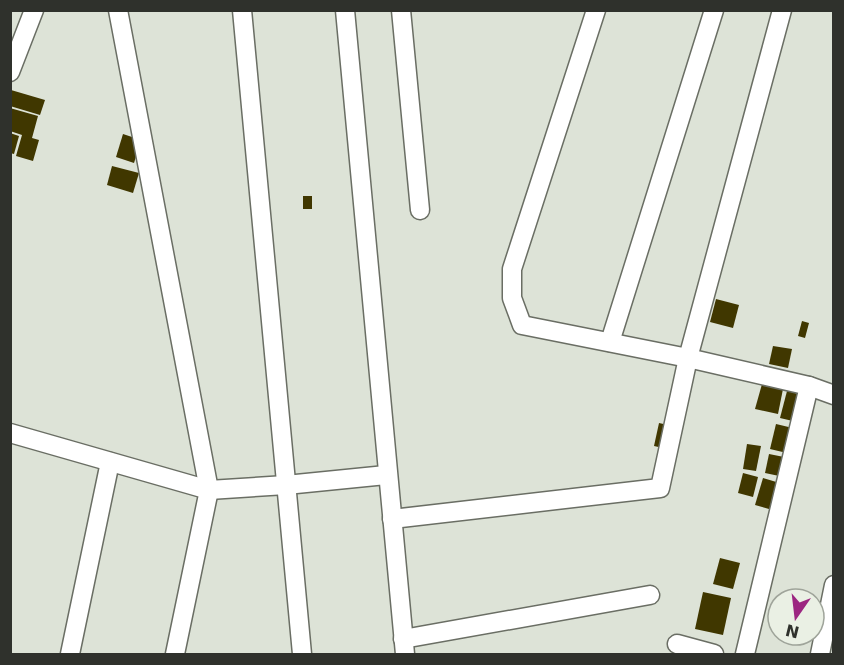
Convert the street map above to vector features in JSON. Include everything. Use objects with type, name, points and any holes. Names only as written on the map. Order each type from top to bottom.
[{"type":"street","points":[[10,72],[14,50],[34,10]]},
{"type":"street","points":[[118,10],[209,490],[175,654]]},
{"type":"street","points":[[243,10],[302,654]]},
{"type":"street","points":[[345,10],[386,474],[404,647],[650,595]]},
{"type":"street","points":[[401,10],[420,210]]},
{"type":"street","points":[[596,10],[512,269],[512,298],[522,325],[688,358],[809,386],[834,395]]},
{"type":"street","points":[[610,342],[714,10]]},
{"type":"street","points":[[392,519],[660,488],[688,358],[782,10]]},
{"type":"street","points":[[745,654],[809,386]]},
{"type":"street","points":[[10,433],[209,490],[286,485],[386,474]]},
{"type":"street","points":[[70,654],[110,462]]},
{"type":"street","points":[[820,654],[834,585]]},
{"type":"street","points":[[677,644],[714,654]]},
{"type":"building","points":[[11,90],[45,100],[40,115],[10,106]]},
{"type":"building","points":[[10,108],[38,116],[32,138],[39,140],[33,161],[16,156],[22,135],[10,131]]},
{"type":"building","points":[[10,133],[19,136],[14,154],[10,153]]},
{"type":"building","points":[[123,134],[141,140],[134,163],[116,157]]},
{"type":"building","points":[[112,166],[139,173],[133,193],[107,185]]},
{"type":"building","points":[[303,196],[312,196],[312,209],[303,209]]},
{"type":"building","points":[[716,299],[739,305],[733,328],[710,322]]},
{"type":"building","points":[[802,321],[809,323],[805,338],[798,336]]},
{"type":"building","points":[[773,346],[792,349],[788,368],[769,364]]},
{"type":"building","points":[[762,384],[783,389],[778,414],[755,409]]},
{"type":"building","points":[[787,391],[803,395],[797,422],[780,418]]},
{"type":"building","points":[[659,423],[668,425],[663,448],[654,446]]},
{"type":"building","points":[[776,424],[797,429],[791,454],[770,449]]},
{"type":"building","points":[[747,444],[761,446],[756,471],[743,469]]},
{"type":"building","points":[[769,454],[789,458],[784,477],[765,473]]},
{"type":"building","points":[[743,473],[758,477],[753,497],[738,493]]},
{"type":"building","points":[[763,478],[783,484],[776,511],[755,505]]},
{"type":"building","points":[[720,558],[740,563],[733,589],[713,584]]},
{"type":"building","points":[[703,592],[731,598],[723,635],[695,629]]}]
